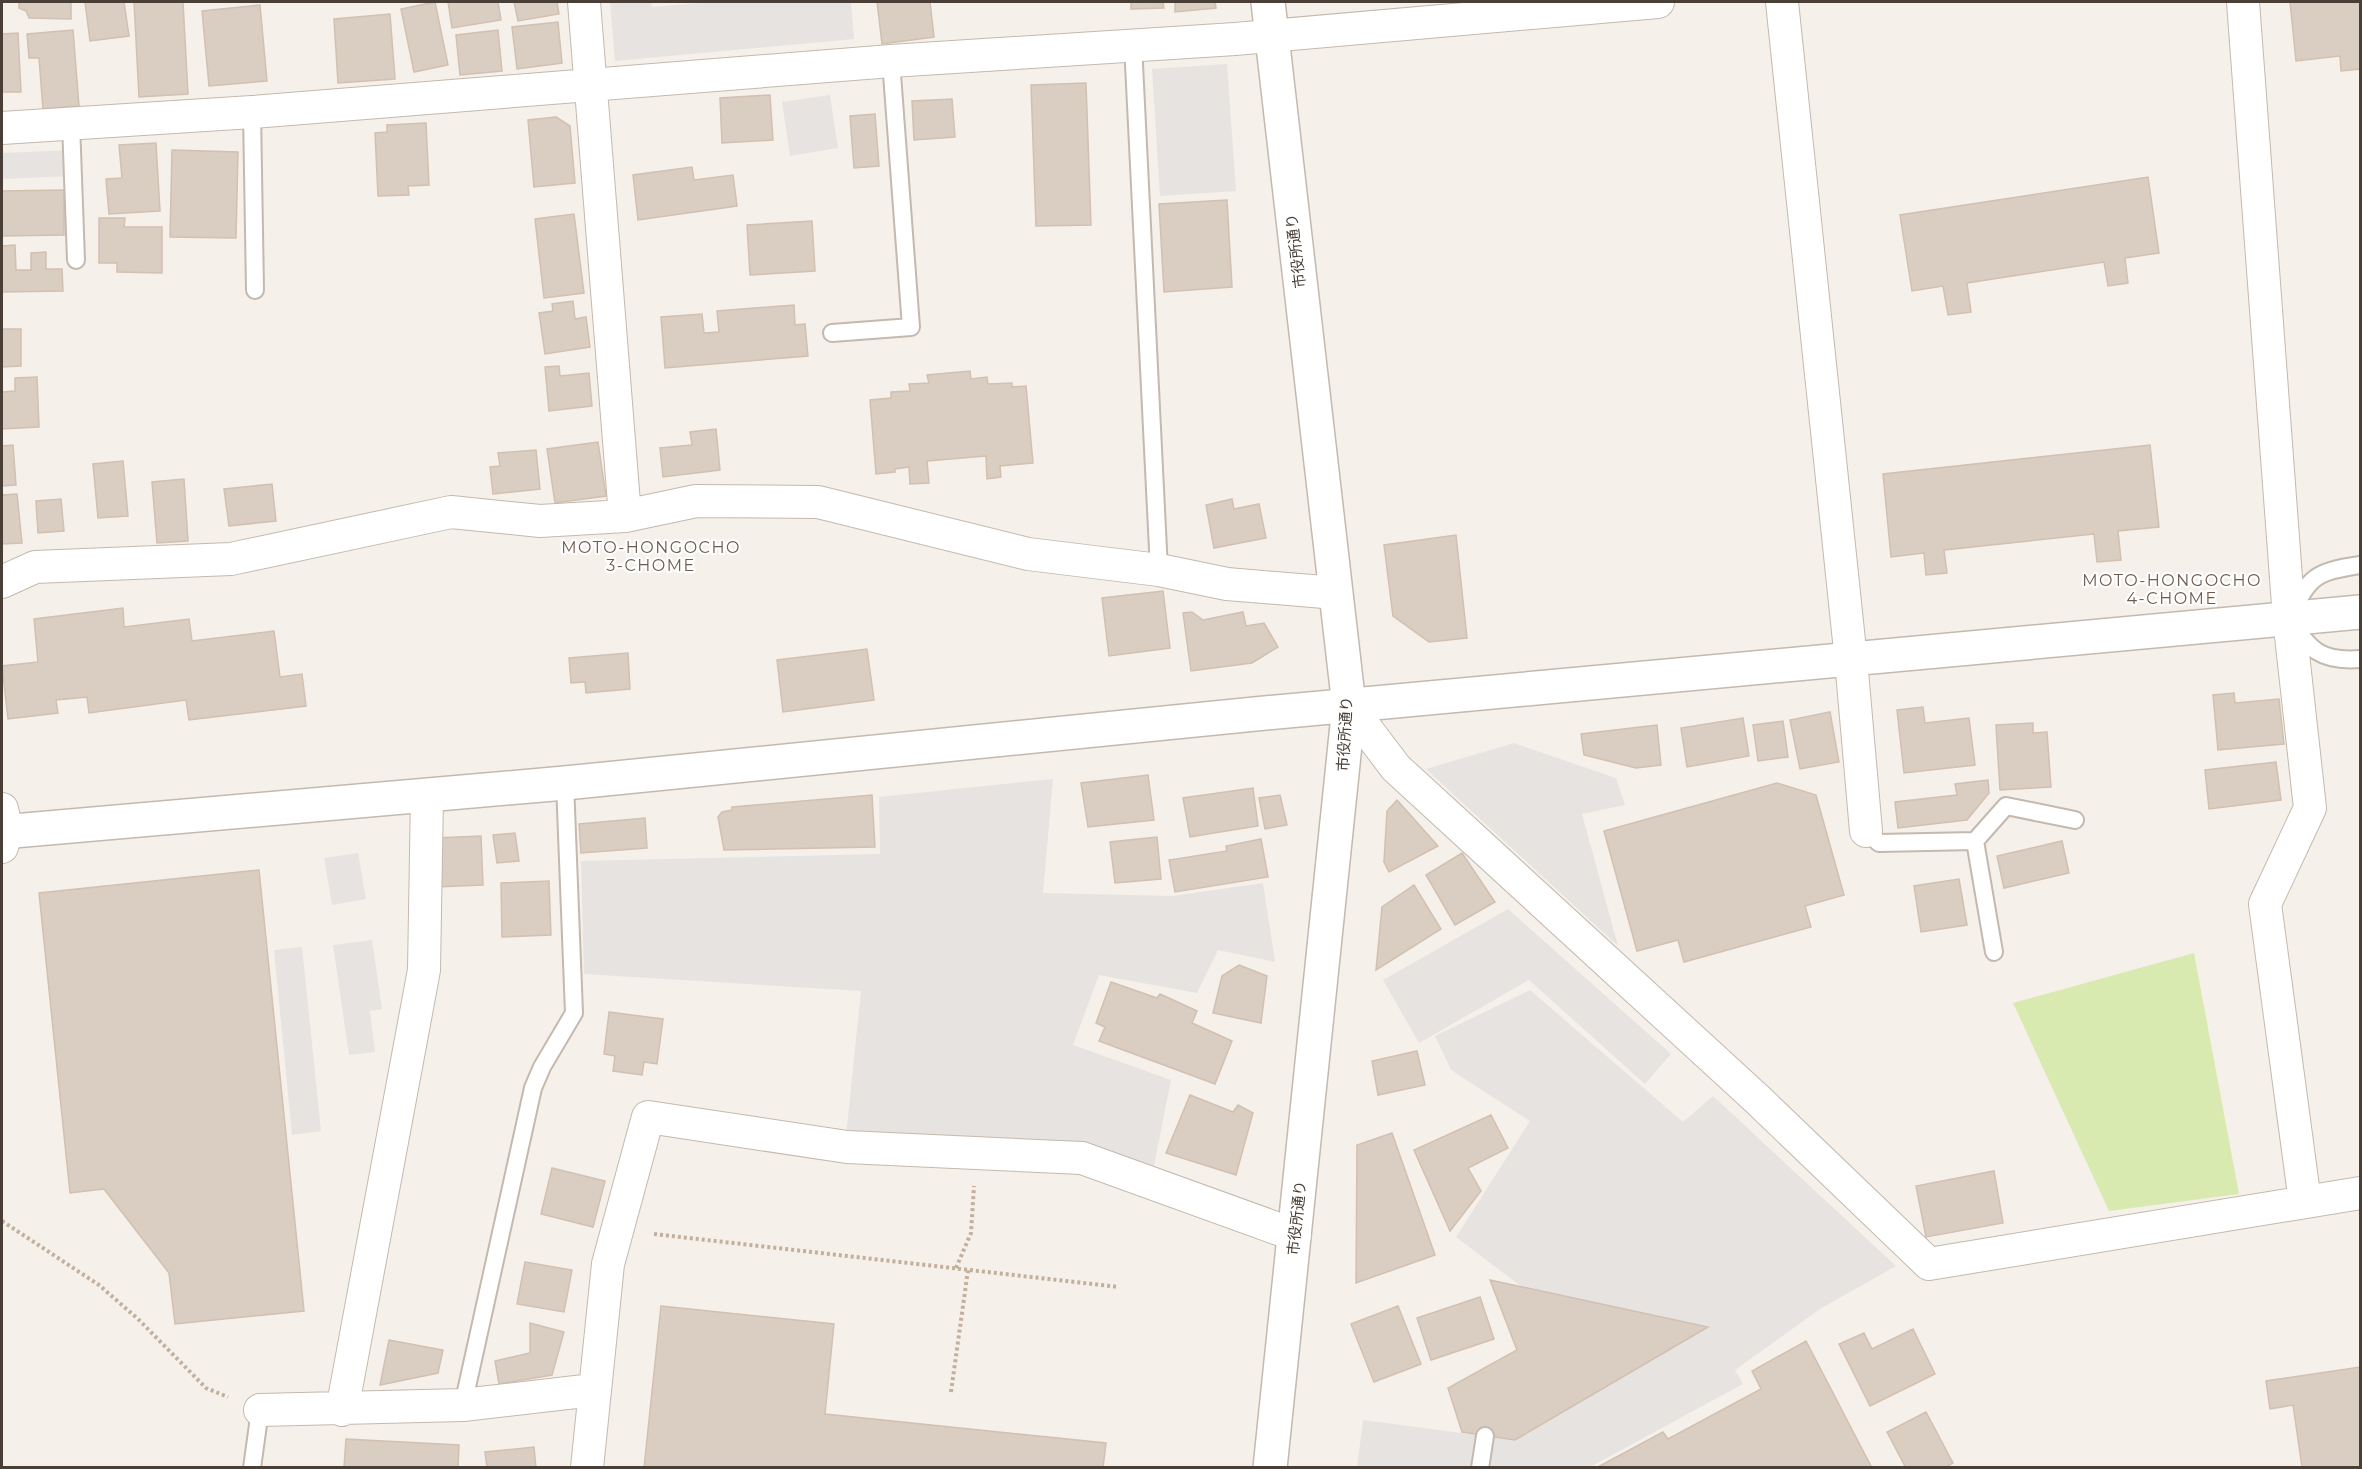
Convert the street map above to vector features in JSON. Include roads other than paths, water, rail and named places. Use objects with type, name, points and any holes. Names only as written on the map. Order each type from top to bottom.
[{"type":"street","points":[[584,2],[625,516]]},
{"type":"street","name":"市役所通り","points":[[1268,2],[1349,706],[1270,1467]]},
{"type":"street","points":[[2,128],[252,112],[891,61],[1271,36],[1658,2]]},
{"type":"street","points":[[1782,2],[1851,660],[1866,831]]},
{"type":"street","points":[[2243,2],[2289,618],[2310,808],[2265,904],[2305,1202]]},
{"type":"street","points":[[2,582],[35,567],[231,560],[450,512],[540,521],[625,516],[696,501],[818,502],[1028,554],[1159,570],[1227,584],[1336,592]]},
{"type":"street","points":[[3,830],[565,783],[1349,706],[2361,612]]},
{"type":"street","points":[[1349,706],[1396,768],[1747,1109],[1890,1243],[1929,1264],[2361,1193]]},
{"type":"street","points":[[342,1410],[424,970],[427,795]]},
{"type":"street","points":[[587,1467],[593,1390],[608,1264],[648,1117],[846,1147],[1082,1158],[1295,1235]]},
{"type":"street","points":[[260,1410],[342,1410],[463,1405],[593,1390]]},
{"type":"lane","points":[[1134,44],[1159,570]]},
{"type":"lane","points":[[832,333],[911,327],[891,61]]},
{"type":"lane","points":[[252,112],[255,290]]},
{"type":"lane","points":[[71,123],[76,260]]},
{"type":"lane","points":[[2361,565],[2327,570],[2310,581],[2289,618],[2304,641],[2318,653],[2337,660],[2361,658]]},
{"type":"lane","points":[[463,1405],[533,1088],[542,1066],[574,1013],[565,783]]},
{"type":"lane","points":[[1866,831],[1879,843],[1935,844],[1975,841],[2006,806],[2075,820]]},
{"type":"lane","points":[[1975,841],[1994,952]]},
{"type":"lane","points":[[252,1467],[260,1410]]},
{"type":"lane","points":[[1480,1467],[1485,1436]]},
{"type":"district","name":"MOTO-HONGOCHO 3-CHOME","points":[[651,556]]},
{"type":"district","name":"MOTO-HONGOCHO 4-CHOME","points":[[2172,589]]}]
